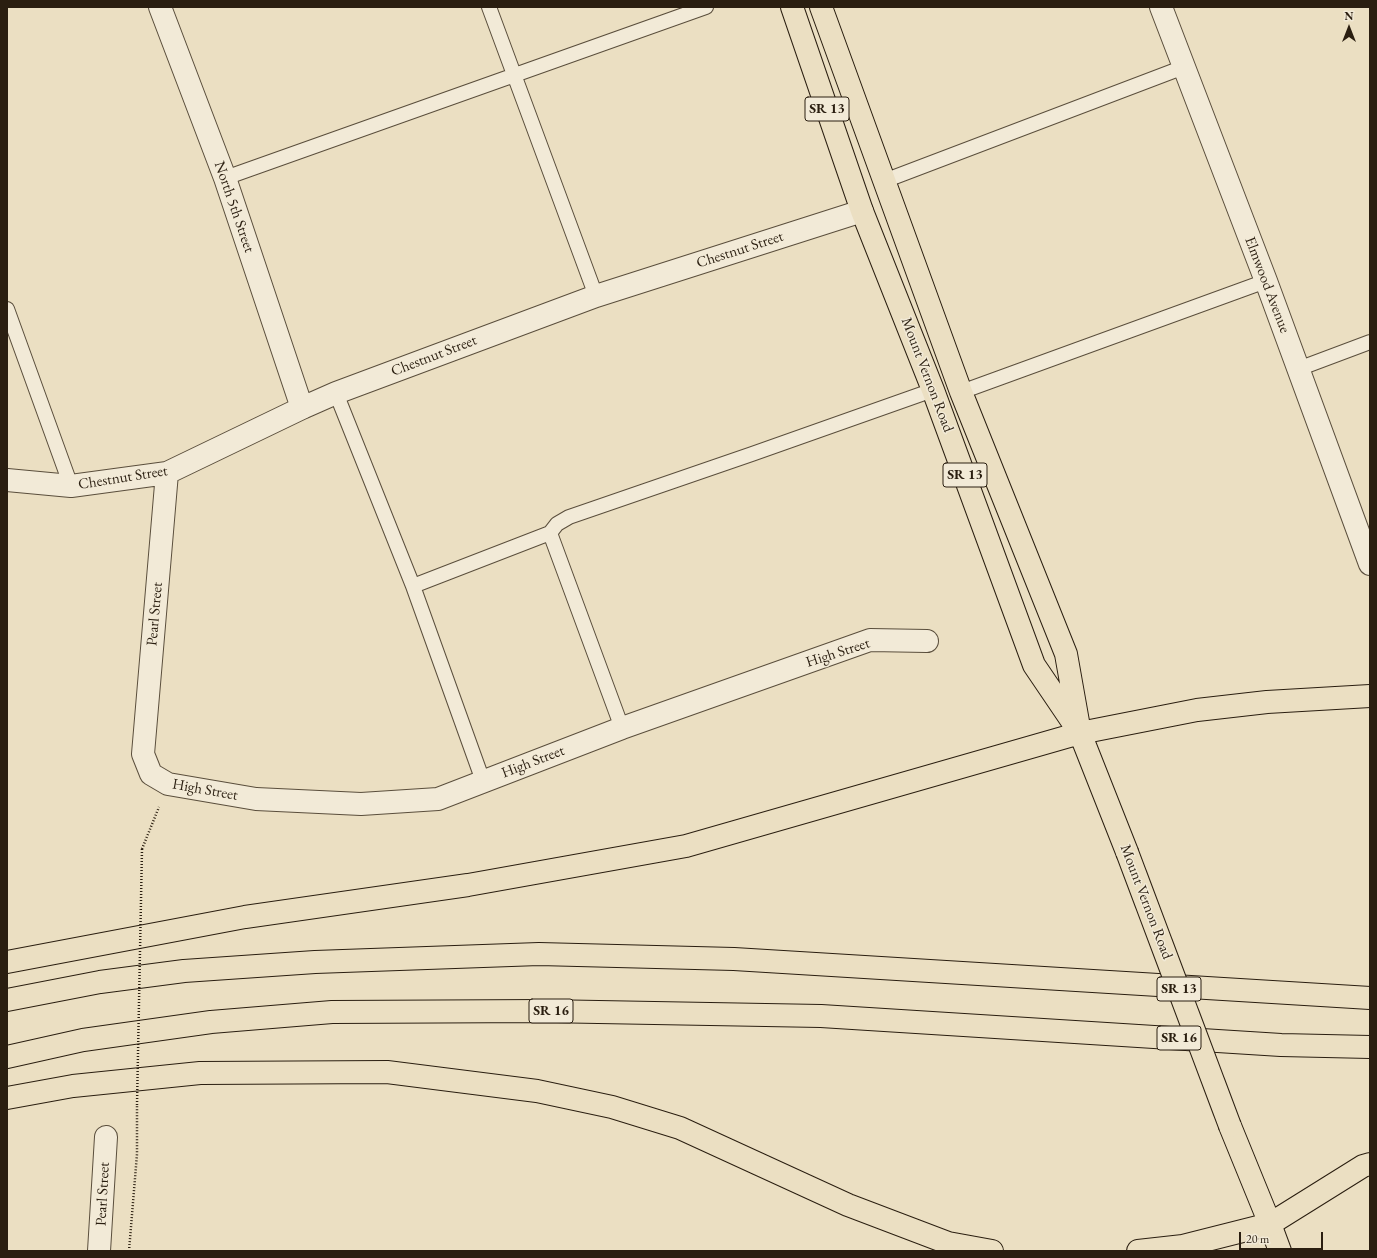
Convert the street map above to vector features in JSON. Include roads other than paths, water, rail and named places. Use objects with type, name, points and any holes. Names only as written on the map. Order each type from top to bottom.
[{"type":"main road","name":"Mount Vernon Road","points":[[792,7],[862,211],[933,390],[1034,665],[1080,732]]},
{"type":"main road","name":"Mount Vernon Road","points":[[821,7],[961,392],[1066,654],[1080,732],[1127,852],[1230,1126],[1280,1251]]},
{"type":"main road","points":[[7,962],[245,917],[468,885],[686,846],[1080,732],[1197,710],[1267,702],[1370,696]]},
{"type":"main road","points":[[7,1000],[100,982],[184,971],[315,962],[540,954],[734,959],[1370,998]]},
{"type":"main road","name":"SR 16","points":[[7,1057],[83,1040],[210,1022],[347,1012],[543,1011],[821,1016],[1281,1044],[1370,1047]]},
{"type":"main road","points":[[7,1098],[73,1086],[200,1073],[387,1072],[537,1091],[612,1107],[680,1128],[855,1207],[948,1243],[992,1251]]},
{"type":"main road","points":[[1138,1251],[1184,1246],[1270,1224],[1363,1166],[1370,1164]]},
{"type":"street","name":"North 5th Street","points":[[160,7],[225,178],[302,408]]},
{"type":"street","name":"Elmwood Avenue","points":[[1161,7],[1266,281],[1370,564]]},
{"type":"street","name":"Chestnut Street","points":[[7,480],[71,486],[167,473],[336,393],[596,296],[862,211]]},
{"type":"street","name":"Pearl Street","points":[[143,754],[167,473]]},
{"type":"street","name":"High Street","points":[[143,754],[151,774],[168,784],[256,799],[361,804],[438,799],[622,728],[870,640],[927,641]]},
{"type":"street","name":"Pearl Street","points":[[99,1251],[106,1137]]},
{"type":"lane","points":[[489,7],[596,296]]},
{"type":"lane","points":[[225,178],[706,7]]},
{"type":"lane","points":[[884,181],[1184,67]]},
{"type":"lane","points":[[961,392],[1266,281]]},
{"type":"lane","points":[[7,309],[71,486]]},
{"type":"lane","points":[[1298,369],[1370,342]]},
{"type":"lane","points":[[413,586],[550,533],[557,524],[569,517],[933,390]]},
{"type":"lane","points":[[336,393],[413,586],[483,782]]},
{"type":"lane","points":[[550,533],[622,728]]}]
